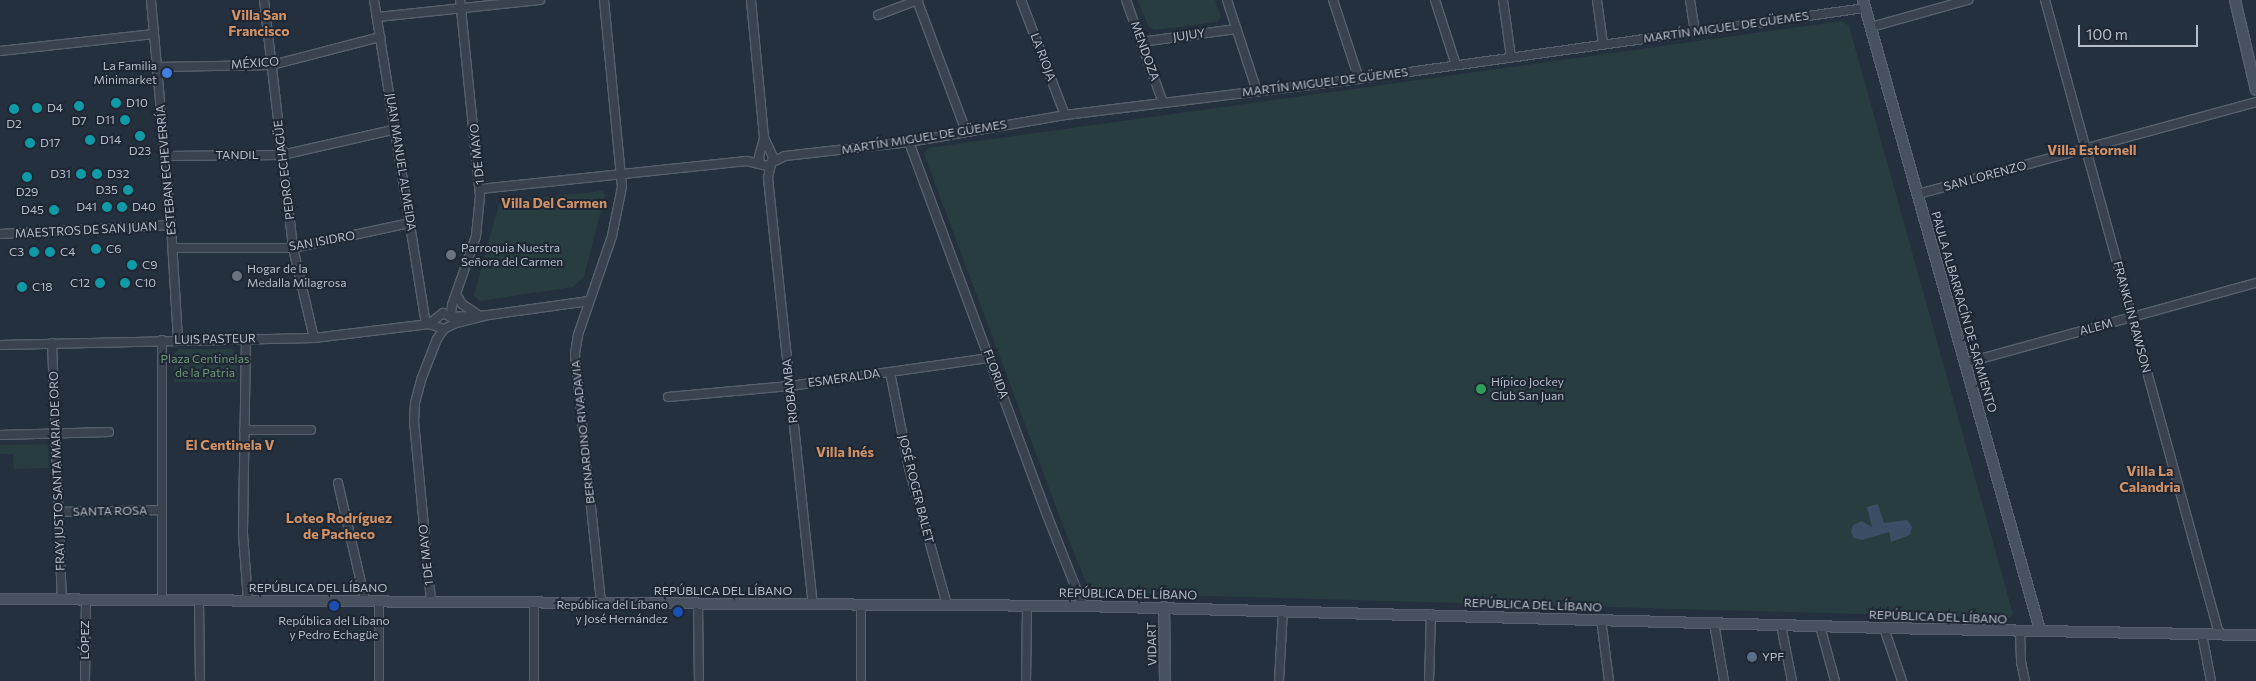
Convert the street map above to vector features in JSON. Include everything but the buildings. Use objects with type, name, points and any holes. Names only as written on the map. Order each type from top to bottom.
[{"type":"main road","points":[[2235,0],[2252,52],[2256,90]]},
{"type":"main road","name":"PAULA ALBARRACÍN DE SARMIENTO","points":[[1864,4],[2040,630]]},
{"type":"main road","name":"REPÚBLICA DEL LÍBANO","points":[[0,599],[379,600],[1164,607],[2020,632],[2040,630],[2256,635]]},
{"type":"main road","name":"VIDART","points":[[1164,607],[1165,681]]},
{"type":"street","name":"ESTEBAN ECHEVERRÍA","points":[[151,0],[171,226],[178,340]]},
{"type":"street","name":"PEDRO ECHAGÜE","points":[[264,0],[293,248],[314,338]]},
{"type":"street","name":"JUAN MANUEL ALMEIDA","points":[[374,0],[410,223],[440,323]]},
{"type":"street","points":[[377,17],[461,4],[540,0]]},
{"type":"street","name":"BERNARDINO RIVADAVIA","points":[[601,602],[576,364],[576,344],[612,236],[619,203],[622,174],[604,0]]},
{"type":"street","points":[[751,0],[764,138],[771,158],[767,166],[760,159]]},
{"type":"street","points":[[878,15],[917,0],[966,130]]},
{"type":"street","name":"LA RIOJA","points":[[1021,0],[1065,115]]},
{"type":"street","name":"MENDOZA","points":[[1126,0],[1163,103]]},
{"type":"street","points":[[1227,0],[1257,92]]},
{"type":"street","points":[[1333,0],[1359,79]]},
{"type":"street","points":[[1434,0],[1456,65]]},
{"type":"street","points":[[1503,0],[1511,57]]},
{"type":"street","points":[[1597,0],[1603,44]]},
{"type":"street","points":[[1690,0],[1695,32]]},
{"type":"street","points":[[1871,27],[1968,0]]},
{"type":"street","name":"FRANKLIN RAWSON","points":[[2045,0],[2219,634]]},
{"type":"street","name":"1 DE MAYO","points":[[431,601],[414,422],[417,393],[440,323],[452,305],[476,236],[480,189],[461,4]]},
{"type":"street","name":"MARTÍN MIGUEL DE GÜEMES","points":[[771,158],[909,142],[966,130],[1065,115],[1359,79],[1695,32],[1864,4]]},
{"type":"street","name":"JUJUY","points":[[1141,42],[1236,29]]},
{"type":"street","points":[[0,50],[154,34]]},
{"type":"street","name":"MÉXICO","points":[[157,67],[272,65],[380,37]]},
{"type":"street","name":"SAN LORENZO","points":[[1918,194],[2256,102]]},
{"type":"street","name":"TANDIL","points":[[165,156],[282,155],[396,129]]},
{"type":"street","points":[[760,159],[764,138]]},
{"type":"street","name":"FLORIDA","points":[[909,142],[1047,515],[1083,606]]},
{"type":"street","points":[[480,189],[771,158]]},
{"type":"street","name":"RIOBAMBA","points":[[771,158],[768,178],[813,604]]},
{"type":"street","name":"RIOBAMBA","points":[[760,159],[768,178]]},
{"type":"street","name":"SAN ISIDRO","points":[[172,248],[293,248],[410,223]]},
{"type":"street","name":"MAESTROS DE SAN JUAN","points":[[0,234],[171,226]]},
{"type":"street","name":"ALEM","points":[[1965,362],[2256,283]]},
{"type":"street","points":[[456,294],[462,304],[477,314]]},
{"type":"street","name":"LUIS PASTEUR","points":[[0,345],[314,338],[440,323],[590,300]]},
{"type":"street","name":"LUIS PASTEUR","points":[[440,323],[477,314],[489,315]]},
{"type":"street","points":[[246,339],[243,534],[248,600]]},
{"type":"street","points":[[162,340],[162,600]]},
{"type":"street","name":"FRAY JUSTO SANTA MARIA DE ORO","points":[[52,343],[62,600]]},
{"type":"street","name":"ESMERALDA","points":[[668,396],[790,386],[990,358]]},
{"type":"street","name":"JOSÉ ROGER BALET","points":[[890,372],[909,468],[947,605]]},
{"type":"street","points":[[244,430],[311,430]]},
{"type":"street","points":[[0,436],[109,432]]},
{"type":"street","points":[[338,483],[365,600]]},
{"type":"street","name":"SANTA ROSA","points":[[58,512],[162,510]]},
{"type":"street","name":"LÓPEZ","points":[[85,681],[86,600]]},
{"type":"street","points":[[199,600],[200,681]]},
{"type":"street","points":[[379,600],[380,681]]},
{"type":"street","points":[[534,602],[534,681]]},
{"type":"street","points":[[698,603],[699,681]]},
{"type":"street","points":[[861,604],[861,681]]},
{"type":"street","points":[[1026,681],[1027,605]]},
{"type":"street","points":[[1279,681],[1283,610]]},
{"type":"street","points":[[1429,681],[1431,614]]},
{"type":"street","points":[[1601,619],[1609,681]]},
{"type":"street","points":[[1714,622],[1724,681]]},
{"type":"street","points":[[1781,624],[1792,681]]},
{"type":"street","points":[[1820,626],[1835,681]]},
{"type":"street","points":[[1884,628],[1902,681]]},
{"type":"street","points":[[2020,632],[2021,662],[2025,681]]},
{"type":"street","points":[[2202,634],[2211,681]]},
{"type":"green space","points":[[1137,0],[1215,0],[1221,17],[1217,22],[1155,30],[1149,27]]},
{"type":"green space","name":"Hípico Jockey Club San Juan","points":[[1842,21],[1849,26],[2013,614],[2010,618],[1097,593],[1088,587],[1065,531],[924,154],[928,148]]},
{"type":"green space","points":[[602,191],[605,195],[584,277],[573,287],[480,301],[474,295],[499,204],[502,201]]},
{"type":"green space","name":"Plaza Centinelas de la Patria","points":[[179,349],[232,349],[237,354],[237,382],[174,382],[174,354]]},
{"type":"green space","points":[[46,444],[48,446],[49,468],[14,469],[13,454],[0,454],[0,445]]},
{"type":"water","points":[[1878,504],[1884,523],[1907,520],[1912,527],[1910,535],[1891,542],[1889,532],[1862,540],[1854,538],[1851,532],[1853,525],[1862,521],[1872,527],[1867,507]]},
{"type":"place","name":"La Familia Minimarket","points":[[167,73]]},
{"type":"place","name":"D10","points":[[116,103]]},
{"type":"place","name":"D7","points":[[79,106]]},
{"type":"place","name":"D4","points":[[37,108]]},
{"type":"place","name":"D2","points":[[14,109]]},
{"type":"place","name":"D11","points":[[125,120]]},
{"type":"place","name":"D23","points":[[140,136]]},
{"type":"place","name":"D14","points":[[90,140]]},
{"type":"place","name":"D17","points":[[30,143]]},
{"type":"place","name":"D31","points":[[81,174]]},
{"type":"place","name":"D32","points":[[97,174]]},
{"type":"place","name":"D29","points":[[27,177]]},
{"type":"place","name":"D35","points":[[128,190]]},
{"type":"place","name":"D41","points":[[107,207]]},
{"type":"place","name":"D40","points":[[122,207]]},
{"type":"place","name":"D45","points":[[54,210]]},
{"type":"place","name":"C6","points":[[96,249]]},
{"type":"place","name":"C3","points":[[34,252]]},
{"type":"place","name":"C4","points":[[50,252]]},
{"type":"place","name":"Parroquia Nuestra Señora del Carmen","points":[[451,255]]},
{"type":"place","name":"C9","points":[[132,265]]},
{"type":"place","name":"Hogar de la Medalla Milagrosa","points":[[237,276]]},
{"type":"place","name":"C12","points":[[100,283]]},
{"type":"place","name":"C10","points":[[125,283]]},
{"type":"place","name":"C18","points":[[22,287]]},
{"type":"place","name":"Hípico Jockey Club San Juan","points":[[1481,389]]},
{"type":"place","name":"República del Líbano y Pedro Echagüe","points":[[334,606]]},
{"type":"place","name":"República del Líbano y José Hernández","points":[[678,612]]},
{"type":"place","name":"YPF","points":[[1752,657]]},
{"type":"district","name":"Villa San Francisco","points":[[259,24]]},
{"type":"district","name":"Villa Estornell","points":[[2092,150]]},
{"type":"district","name":"Villa Del Carmen","points":[[554,203]]},
{"type":"district","name":"El Centinela V","points":[[230,445]]},
{"type":"district","name":"Villa Inés","points":[[845,452]]},
{"type":"district","name":"Villa La Calandria","points":[[2150,480]]},
{"type":"district","name":"Loteo Rodríguez de Pacheco","points":[[339,526]]}]
